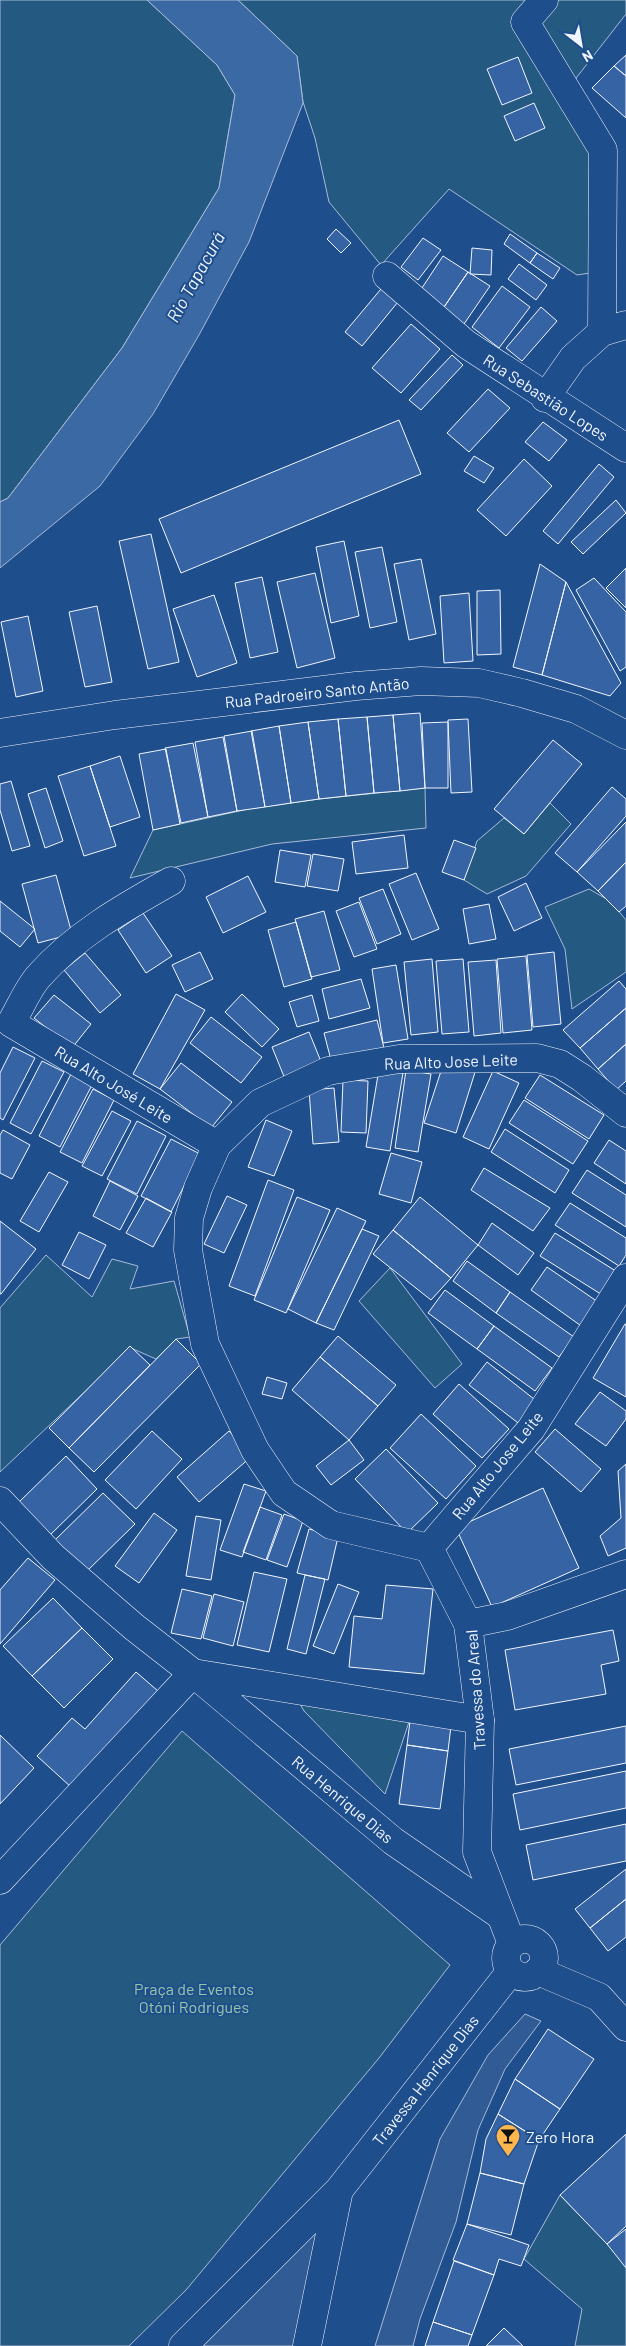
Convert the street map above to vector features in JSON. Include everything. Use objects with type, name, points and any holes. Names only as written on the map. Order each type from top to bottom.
[{"type":"street","points":[[544,0],[525,22],[604,150],[614,329],[573,358],[545,398]]},
{"type":"street","name":"Rua Sebastião Lopes","points":[[387,276],[466,344],[545,398],[626,448]]},
{"type":"street","name":"Rua Padroeiro Santo Antão","points":[[0,734],[125,714],[356,686],[421,682],[478,683],[522,693],[576,709],[626,735]]},
{"type":"street","name":"Rua Alto José Leite","points":[[171,881],[111,915],[75,942],[38,978],[11,1023],[217,1145]]},
{"type":"street","name":"Rua Alto Jose Leite","points":[[626,1113],[582,1078],[560,1064],[536,1058],[399,1059],[328,1071],[260,1104],[217,1145],[198,1188],[189,1218],[188,1250],[205,1344],[254,1450],[284,1493],[331,1525],[429,1548],[530,1429],[626,1278]]},
{"type":"street","name":"Rua Henrique Dias","points":[[0,1500],[54,1557],[134,1627],[193,1673],[393,1841],[500,1916]]},
{"type":"street","points":[[429,1548],[468,1624]]},
{"type":"street","name":"Travessa do Areal","points":[[512,1944],[477,1852],[480,1720],[468,1624],[507,1616],[626,1574]]},
{"type":"street","points":[[0,1880],[193,1673]]},
{"type":"street","name":"Rua Henrique Dias","points":[[193,1673],[480,1720]]},
{"type":"street","points":[[524,1940],[536,1943],[543,1954],[544,1960],[538,1972],[528,1977],[522,1977],[511,1971],[506,1960],[508,1949],[512,1944],[524,1940]]},
{"type":"street","name":"Travessa Henrique Dias","points":[[183,2346],[339,2190],[511,1971]]},
{"type":"street","points":[[538,1972],[599,1997],[626,2027]]},
{"type":"street","points":[[599,1997],[626,1992]]},
{"type":"street","name":"Travessa Henrique Dias","points":[[306,2346],[339,2190]]},
{"type":"green space","points":[[0,0],[147,0],[217,65],[235,95],[219,188],[122,348],[8,498],[0,502]]},
{"type":"green space","points":[[238,0],[626,0],[626,14],[566,91],[603,150],[590,273],[577,275],[449,189],[381,265],[329,202],[315,138],[303,102],[297,56]]},
{"type":"green space","points":[[425,788],[426,828],[272,844],[130,878],[153,830],[248,809],[319,799]]},
{"type":"green space","points":[[550,803],[571,824],[526,876],[487,894],[464,880],[477,841],[504,818],[524,834]]},
{"type":"green space","points":[[589,889],[610,901],[626,920],[626,972],[572,1009],[565,949],[545,907]]},
{"type":"green space","points":[[46,1255],[92,1297],[112,1259],[138,1266],[130,1289],[174,1281],[190,1337],[176,1339],[156,1359],[131,1348],[0,1472],[0,1308]]},
{"type":"green space","points":[[390,1268],[462,1364],[435,1388],[359,1301]]},
{"type":"green space","points":[[296,1697],[411,1716],[385,1794],[304,1711]]},
{"type":"green space","name":"Praça de Eventos Otóni Rodrigues","points":[[182,1731],[450,1965],[379,2058],[186,2290],[129,2346],[0,2346],[0,1945]]},
{"type":"green space","points":[[560,2195],[626,2263],[626,2346],[575,2346],[582,2309],[524,2259]]},
{"type":"shaded area","points":[[525,2014],[541,2021],[505,2069],[478,2130],[456,2222],[420,2319],[413,2346],[375,2346],[440,2139],[488,2055]]},
{"type":"shaded area","points":[[325,2218],[297,2346],[202,2346]]},
{"type":"water","name":"Rio Tapacurá","points":[[147,0],[238,0],[297,56],[303,103],[249,242],[199,335],[153,414],[100,486],[0,568],[0,502],[8,498],[122,348],[219,188],[235,95],[217,65]]},
{"type":"building","points":[[626,55],[626,76],[614,66]]},
{"type":"building","points":[[518,57],[532,93],[502,105],[487,69]]},
{"type":"building","points":[[614,66],[626,76],[626,118],[592,88]]},
{"type":"building","points":[[534,103],[545,128],[515,141],[504,116]]},
{"type":"building","points":[[336,229],[351,243],[341,253],[327,239]]},
{"type":"building","points":[[510,234],[537,253],[530,263],[504,244]]},
{"type":"building","points":[[423,238],[441,250],[418,280],[401,267]]},
{"type":"building","points":[[472,248],[492,250],[491,275],[470,274]]},
{"type":"building","points":[[537,253],[560,268],[553,279],[530,263]]},
{"type":"building","points":[[443,256],[468,272],[442,310],[418,294]]},
{"type":"building","points":[[519,264],[547,285],[536,300],[508,279]]},
{"type":"building","points":[[468,272],[490,286],[464,324],[442,310]]},
{"type":"building","points":[[386,283],[402,297],[362,346],[345,332]]},
{"type":"building","points":[[502,286],[530,307],[499,348],[472,327]]},
{"type":"building","points":[[541,307],[557,321],[522,361],[506,348]]},
{"type":"building","points":[[411,324],[440,349],[401,393],[372,368]]},
{"type":"building","points":[[452,355],[463,365],[421,410],[409,400]]},
{"type":"building","points":[[488,389],[510,408],[469,452],[447,433]]},
{"type":"building","points":[[399,420],[421,474],[181,573],[159,519]]},
{"type":"building","points":[[543,422],[567,440],[549,461],[525,442]]},
{"type":"building","points":[[474,456],[494,468],[484,483],[464,471]]},
{"type":"building","points":[[524,459],[552,486],[506,536],[477,510]]},
{"type":"building","points":[[599,464],[614,477],[558,544],[543,531]]},
{"type":"building","points":[[616,500],[626,513],[583,554],[571,542]]},
{"type":"building","points":[[151,534],[179,662],[148,669],[119,541]]},
{"type":"building","points":[[344,541],[359,616],[331,623],[316,547]]},
{"type":"building","points":[[382,547],[397,622],[370,628],[355,552]]},
{"type":"building","points":[[421,559],[436,634],[409,640],[394,564]]},
{"type":"building","points":[[540,564],[566,582],[542,675],[513,667]]},
{"type":"building","points":[[626,568],[626,608],[606,588]]},
{"type":"building","points":[[315,573],[335,658],[297,668],[277,582]]},
{"type":"building","points":[[262,577],[278,652],[250,658],[235,583]]},
{"type":"building","points":[[594,578],[626,612],[626,667],[620,671],[576,590]]},
{"type":"building","points":[[566,582],[621,683],[610,696],[542,675]]},
{"type":"building","points":[[500,590],[501,654],[477,655],[477,591]]},
{"type":"building","points":[[469,593],[473,661],[444,663],[440,596]]},
{"type":"building","points":[[214,595],[237,663],[197,677],[173,609]]},
{"type":"building","points":[[97,606],[112,682],[85,687],[69,612]]},
{"type":"building","points":[[28,616],[43,691],[16,697],[1,622]]},
{"type":"building","points":[[420,713],[425,788],[400,791],[393,715]]},
{"type":"building","points":[[393,715],[400,791],[374,793],[367,717]]},
{"type":"building","points":[[367,717],[374,793],[346,796],[338,719]]},
{"type":"building","points":[[338,719],[346,796],[319,799],[308,722]]},
{"type":"building","points":[[468,719],[472,792],[451,793],[448,720]]},
{"type":"building","points":[[308,722],[319,799],[291,803],[279,726]]},
{"type":"building","points":[[448,722],[448,788],[425,788],[422,723]]},
{"type":"building","points":[[279,726],[291,803],[265,807],[251,731]]},
{"type":"building","points":[[252,731],[265,807],[237,811],[224,736]]},
{"type":"building","points":[[223,737],[237,811],[208,817],[195,742]]},
{"type":"building","points":[[553,740],[582,764],[524,834],[494,809]]},
{"type":"building","points":[[193,743],[208,817],[181,823],[165,748]]},
{"type":"building","points":[[166,749],[180,824],[153,830],[139,754]]},
{"type":"building","points":[[120,756],[140,817],[110,827],[90,766]]},
{"type":"building","points":[[90,766],[116,846],[84,856],[58,776]]},
{"type":"building","points":[[11,781],[30,846],[12,851],[0,810],[0,784]]},
{"type":"building","points":[[612,787],[626,799],[626,816],[577,872],[555,853]]},
{"type":"building","points":[[46,788],[63,841],[45,848],[28,794]]},
{"type":"building","points":[[626,822],[626,862],[598,891],[577,872]]},
{"type":"building","points":[[404,835],[408,868],[356,874],[352,842]]},
{"type":"building","points":[[454,840],[476,848],[464,880],[442,872]]},
{"type":"building","points":[[280,850],[311,855],[305,887],[275,882]]},
{"type":"building","points":[[313,854],[344,859],[338,891],[307,886]]},
{"type":"building","points":[[626,862],[626,906],[619,912],[598,891]]},
{"type":"building","points":[[416,873],[439,929],[412,940],[389,884]]},
{"type":"building","points":[[56,875],[72,934],[38,943],[22,884]]},
{"type":"building","points":[[248,876],[266,912],[223,933],[206,897]]},
{"type":"building","points":[[526,883],[542,918],[514,931],[498,897]]},
{"type":"building","points":[[383,889],[401,934],[377,944],[359,898]]},
{"type":"building","points":[[0,901],[35,929],[20,947],[0,931]]},
{"type":"building","points":[[359,902],[377,949],[354,957],[336,911]]},
{"type":"building","points":[[489,904],[496,939],[469,944],[463,909]]},
{"type":"building","points":[[324,911],[340,970],[311,977],[295,919]]},
{"type":"building","points":[[143,913],[172,956],[146,973],[118,930]]},
{"type":"building","points":[[296,922],[312,979],[284,987],[268,930]]},
{"type":"building","points":[[200,952],[213,979],[185,992],[172,965]]},
{"type":"building","points":[[554,952],[561,1024],[533,1027],[527,955]]},
{"type":"building","points":[[85,953],[121,995],[100,1013],[64,970]]},
{"type":"building","points":[[526,956],[532,1030],[503,1033],[497,959]]},
{"type":"building","points":[[432,959],[438,1032],[411,1035],[404,962]]},
{"type":"building","points":[[463,959],[469,1032],[442,1034],[436,961]]},
{"type":"building","points":[[496,960],[501,1033],[474,1036],[468,962]]},
{"type":"building","points":[[396,965],[408,1039],[383,1043],[372,969]]},
{"type":"building","points":[[361,979],[370,1008],[329,1019],[322,989]]},
{"type":"building","points":[[619,981],[626,989],[626,1008],[580,1048],[563,1030]]},
{"type":"building","points":[[176,994],[205,1010],[160,1089],[133,1074]]},
{"type":"building","points":[[242,994],[279,1029],[262,1047],[225,1012]]},
{"type":"building","points":[[54,995],[91,1024],[72,1048],[34,1018]]},
{"type":"building","points":[[312,995],[319,1021],[297,1027],[289,1002]]},
{"type":"building","points":[[626,1008],[626,1044],[598,1069],[580,1048]]},
{"type":"building","points":[[211,1017],[262,1057],[241,1083],[190,1043]]},
{"type":"building","points":[[377,1020],[384,1048],[331,1060],[324,1033]]},
{"type":"building","points":[[309,1032],[322,1064],[285,1079],[272,1047]]},
{"type":"building","points":[[626,1044],[626,1081],[616,1090],[598,1069]]},
{"type":"building","points":[[13,1047],[35,1058],[3,1120],[0,1118],[0,1073]]},
{"type":"building","points":[[42,1061],[64,1072],[31,1134],[10,1123]]},
{"type":"building","points":[[181,1063],[232,1102],[211,1128],[160,1089]]},
{"type":"building","points":[[442,1068],[476,1069],[456,1133],[424,1123]]},
{"type":"building","points":[[379,1069],[403,1073],[390,1151],[366,1147]]},
{"type":"building","points":[[406,1070],[431,1074],[418,1152],[395,1148]]},
{"type":"building","points":[[493,1071],[519,1083],[489,1149],[463,1137]]},
{"type":"building","points":[[71,1074],[92,1085],[60,1147],[39,1136]]},
{"type":"building","points":[[540,1075],[604,1115],[589,1139],[525,1098]]},
{"type":"building","points":[[343,1080],[368,1081],[366,1133],[341,1132]]},
{"type":"building","points":[[334,1088],[339,1142],[313,1144],[309,1090]]},
{"type":"building","points":[[93,1089],[114,1100],[82,1163],[60,1152]]},
{"type":"building","points":[[524,1100],[588,1141],[573,1164],[509,1123]]},
{"type":"building","points":[[112,1111],[131,1121],[102,1176],[82,1166]]},
{"type":"building","points":[[266,1120],[292,1131],[274,1176],[248,1167]]},
{"type":"building","points":[[137,1121],[166,1136],[137,1194],[107,1179]]},
{"type":"building","points":[[505,1129],[569,1170],[555,1193],[491,1152]]},
{"type":"building","points":[[3,1130],[30,1145],[12,1179],[0,1173],[0,1135]]},
{"type":"building","points":[[171,1139],[200,1154],[171,1212],[141,1196]]},
{"type":"building","points":[[609,1140],[626,1151],[626,1184],[594,1163]]},
{"type":"building","points":[[391,1153],[422,1162],[411,1203],[379,1194]]},
{"type":"building","points":[[484,1168],[550,1208],[533,1231],[471,1190]]},
{"type":"building","points":[[587,1170],[626,1195],[626,1227],[572,1193]]},
{"type":"building","points":[[49,1172],[68,1182],[39,1232],[20,1221]]},
{"type":"building","points":[[268,1180],[294,1190],[255,1296],[229,1286]]},
{"type":"building","points":[[110,1181],[138,1196],[120,1230],[93,1216]]},
{"type":"building","points":[[227,1196],[247,1205],[224,1253],[204,1244]]},
{"type":"building","points":[[297,1197],[330,1210],[286,1313],[254,1300]]},
{"type":"building","points":[[420,1197],[478,1245],[451,1278],[393,1230]]},
{"type":"building","points":[[146,1198],[172,1212],[153,1247],[126,1233]]},
{"type":"building","points":[[570,1203],[626,1238],[626,1255],[619,1266],[555,1225]]},
{"type":"building","points":[[337,1208],[366,1221],[316,1323],[288,1309]]},
{"type":"building","points":[[0,1221],[36,1249],[1,1294],[0,1294]]},
{"type":"building","points":[[492,1223],[534,1253],[518,1275],[478,1245]]},
{"type":"building","points":[[362,1229],[379,1236],[334,1330],[316,1323]]},
{"type":"building","points":[[393,1230],[451,1278],[431,1300],[373,1254]]},
{"type":"building","points":[[79,1232],[106,1245],[89,1279],[62,1265]]},
{"type":"building","points":[[555,1233],[619,1273],[604,1296],[540,1256]]},
{"type":"building","points":[[467,1261],[510,1292],[496,1313],[453,1281]]},
{"type":"building","points":[[547,1267],[601,1304],[584,1328],[531,1290]]},
{"type":"building","points":[[445,1290],[494,1326],[477,1349],[428,1313]]},
{"type":"building","points":[[510,1292],[574,1337],[559,1357],[496,1313]]},
{"type":"building","points":[[626,1324],[626,1397],[593,1378]]},
{"type":"building","points":[[494,1326],[552,1368],[535,1391],[477,1349]]},
{"type":"building","points":[[338,1336],[396,1385],[378,1406],[320,1357]]},
{"type":"building","points":[[176,1339],[201,1364],[94,1472],[69,1448]]},
{"type":"building","points":[[130,1346],[150,1365],[69,1448],[49,1428]]},
{"type":"building","points":[[320,1357],[378,1406],[349,1440],[292,1390]]},
{"type":"building","points":[[487,1362],[539,1403],[522,1426],[469,1385]]},
{"type":"building","points":[[267,1377],[287,1383],[282,1399],[262,1394]]},
{"type":"building","points":[[459,1384],[509,1429],[482,1458],[433,1414]]},
{"type":"building","points":[[600,1392],[626,1411],[626,1419],[606,1446],[575,1424]]},
{"type":"building","points":[[421,1414],[476,1466],[446,1499],[390,1448]]},
{"type":"building","points":[[555,1429],[601,1469],[581,1492],[535,1452]]},
{"type":"building","points":[[152,1431],[182,1459],[136,1509],[105,1480]]},
{"type":"building","points":[[229,1431],[252,1456],[199,1502],[177,1477]]},
{"type":"building","points":[[349,1440],[364,1460],[331,1485],[316,1466]]},
{"type":"building","points":[[386,1449],[438,1503],[407,1533],[355,1479]]},
{"type":"building","points":[[66,1456],[97,1489],[48,1537],[16,1505]]},
{"type":"building","points":[[626,1464],[626,1548],[608,1556],[600,1536],[621,1518],[618,1471]]},
{"type":"building","points":[[244,1484],[266,1491],[242,1557],[220,1550]]},
{"type":"building","points":[[543,1488],[579,1568],[492,1607],[456,1528]]},
{"type":"building","points":[[103,1493],[135,1524],[85,1573],[54,1541]]},
{"type":"building","points":[[260,1507],[282,1515],[266,1560],[243,1552]]},
{"type":"building","points":[[154,1513],[177,1530],[139,1583],[115,1566]]},
{"type":"building","points":[[284,1514],[303,1521],[287,1567],[267,1560]]},
{"type":"building","points":[[196,1516],[221,1520],[211,1580],[186,1576]]},
{"type":"building","points":[[309,1529],[338,1537],[328,1580],[297,1573]]},
{"type":"building","points":[[28,1558],[55,1580],[0,1644],[0,1590]]},
{"type":"building","points":[[254,1572],[287,1579],[269,1652],[237,1645]]},
{"type":"building","points":[[305,1575],[325,1579],[306,1654],[287,1649]]},
{"type":"building","points":[[338,1584],[359,1592],[334,1654],[313,1646]]},
{"type":"building","points":[[386,1585],[433,1589],[424,1674],[349,1667],[354,1616],[382,1619]]},
{"type":"building","points":[[182,1589],[212,1596],[201,1639],[171,1633]]},
{"type":"building","points":[[214,1594],[244,1602],[233,1646],[203,1638]]},
{"type":"building","points":[[53,1598],[82,1628],[32,1676],[3,1646]]},
{"type":"building","points":[[82,1628],[113,1659],[64,1708],[32,1676]]},
{"type":"building","points":[[613,1630],[619,1661],[601,1665],[606,1694],[515,1710],[505,1650]]},
{"type":"building","points":[[136,1672],[158,1691],[71,1787],[37,1756],[72,1718],[85,1729]]},
{"type":"building","points":[[410,1721],[451,1726],[448,1751],[407,1745]]},
{"type":"building","points":[[626,1726],[626,1763],[516,1785],[509,1749]]},
{"type":"building","points":[[0,1735],[34,1768],[0,1804]]},
{"type":"building","points":[[407,1745],[448,1751],[440,1809],[399,1804]]},
{"type":"building","points":[[626,1771],[626,1808],[520,1830],[513,1794]]},
{"type":"building","points":[[626,1824],[626,1861],[533,1880],[526,1845]]},
{"type":"building","points":[[626,1869],[626,1899],[590,1928],[575,1909]]},
{"type":"building","points":[[626,1899],[626,1937],[608,1951],[590,1928]]},
{"type":"building","points":[[548,2029],[594,2059],[560,2109],[515,2079]]},
{"type":"building","points":[[515,2079],[560,2109],[539,2140],[498,2114]]},
{"type":"building","name":"Zero Hora","points":[[498,2114],[539,2140],[524,2184],[480,2173],[486,2139]]},
{"type":"building","points":[[626,2134],[626,2226],[607,2244],[560,2195]]},
{"type":"building","points":[[480,2173],[524,2184],[511,2235],[467,2224]]},
{"type":"building","points":[[467,2224],[529,2245],[521,2266],[499,2259],[494,2275],[453,2260]]},
{"type":"building","points":[[626,2229],[626,2268],[607,2244]]},
{"type":"building","points":[[454,2261],[494,2275],[472,2335],[433,2322]]},
{"type":"building","points":[[433,2322],[472,2335],[468,2346],[425,2346]]},
{"type":"building","points":[[504,2328],[523,2346],[486,2346]]},
{"type":"place","name":"Zero Hora","points":[[508,2157]]}]
